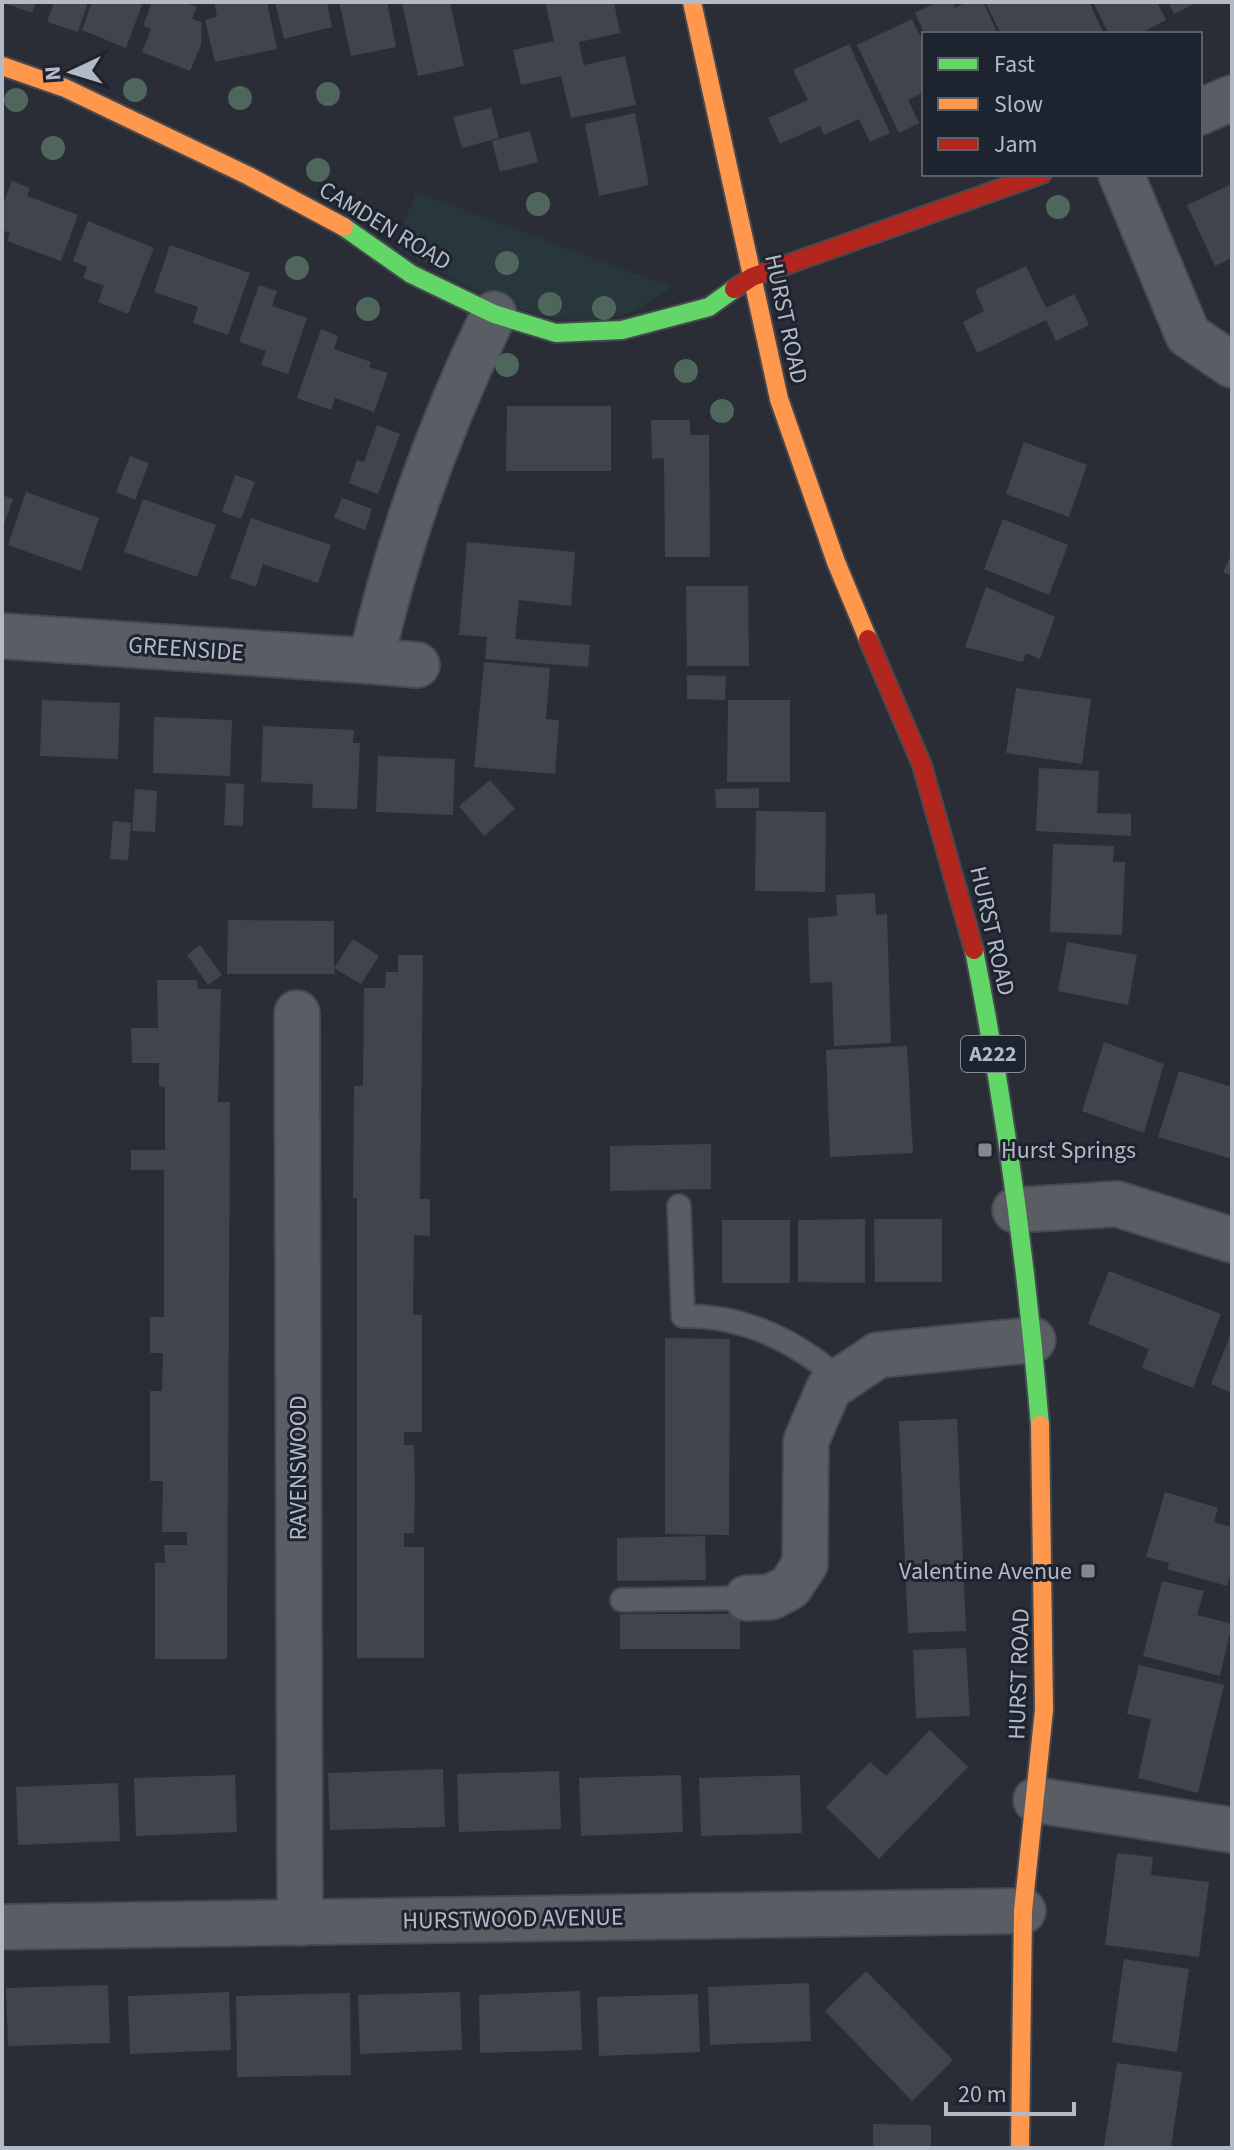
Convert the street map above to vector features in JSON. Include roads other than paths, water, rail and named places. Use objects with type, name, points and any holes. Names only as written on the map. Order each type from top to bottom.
[{"type":"main road","name":"HURST ROAD","points":[[692,2],[779,399],[836,562],[922,765],[948,848],[981,979],[1033,1340],[1042,1454],[1046,1632],[1044,1710],[1023,1911],[1020,2148]]},
{"type":"main road","name":"CAMDEN ROAD","points":[[2,66],[65,88],[249,176],[337,222],[411,274],[494,314],[556,333],[622,330],[709,307],[752,277],[1036,176]]},
{"type":"street","points":[[1202,111],[1232,98]]},
{"type":"street","points":[[1122,176],[1188,335],[1232,365]]},
{"type":"street","points":[[371,661],[389,580],[439,442],[494,314]]},
{"type":"street","name":"GREENSIDE","points":[[2,636],[417,665]]},
{"type":"street","name":"RAVENSWOOD","points":[[297,1013],[300,1923]]},
{"type":"street","points":[[1015,1210],[1117,1204],[1232,1240]]},
{"type":"street","points":[[747,1598],[771,1597],[790,1587],[805,1564],[806,1441],[829,1388],[878,1355],[1033,1340]]},
{"type":"street","points":[[1036,1800],[1232,1830]]},
{"type":"street","name":"HURSTWOOD AVENUE","points":[[2,1927],[1023,1911]]},
{"type":"lane","points":[[679,1206],[683,1316],[711,1315],[769,1332],[809,1352],[841,1380]]},
{"type":"lane","points":[[622,1600],[747,1598]]},
{"type":"place","name":"Hurst Springs","points":[[985,1150]]},
{"type":"place","name":"Valentine Avenue","points":[[1088,1571]]}]
